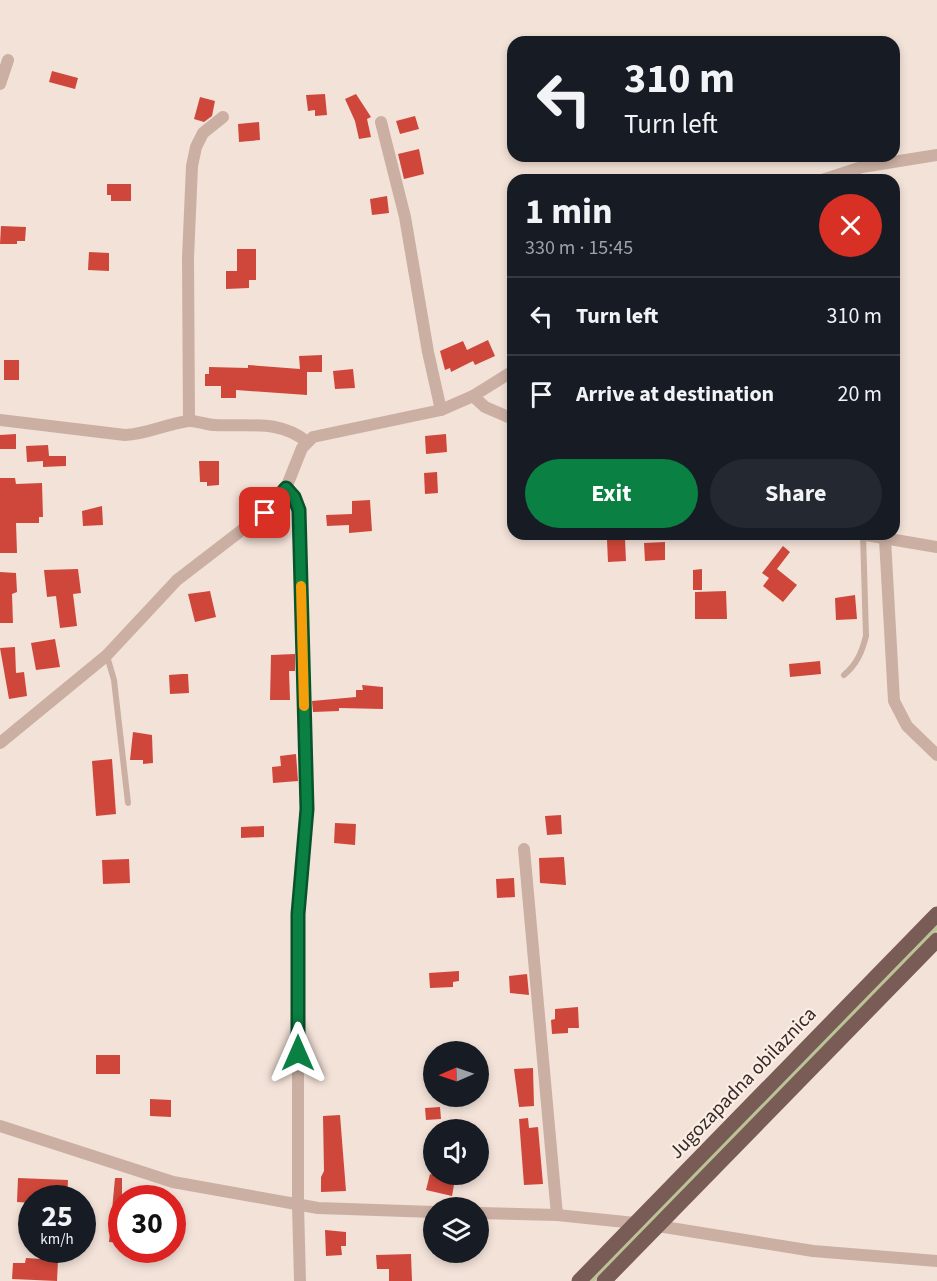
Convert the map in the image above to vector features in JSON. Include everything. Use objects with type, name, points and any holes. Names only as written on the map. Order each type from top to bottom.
[{"type":"main road","name":"Jugozapadna obilaznica","points":[[579,1281],[937,914]]},
{"type":"main road","name":"Jugozapadna obilaznica","points":[[604,1281],[937,940]]},
{"type":"street","points":[[0,84],[8,60]]},
{"type":"street","points":[[189,421],[188,258],[192,166],[196,147],[203,134],[224,117]]},
{"type":"street","points":[[381,122],[405,217],[428,352],[441,410]]},
{"type":"street","points":[[900,161],[937,155]]},
{"type":"street","points":[[840,174],[862,167],[893,162]]},
{"type":"street","points":[[0,743],[106,656],[177,580],[265,513],[286,488],[296,459],[307,442],[314,437],[441,410],[473,396],[507,374]]},
{"type":"street","points":[[473,396],[485,406],[507,416]]},
{"type":"street","points":[[0,420],[125,435],[145,433],[189,421],[213,425],[276,426],[293,432],[307,442]]},
{"type":"street","points":[[286,488],[294,497],[299,510],[307,809],[298,914],[300,1281]]},
{"type":"street","points":[[885,540],[894,701],[907,726],[937,755]]},
{"type":"street","points":[[892,540],[937,547]]},
{"type":"street","points":[[524,849],[557,1215]]},
{"type":"street","points":[[0,1126],[173,1182],[298,1205],[423,1211]]},
{"type":"street","points":[[489,1213],[557,1215],[635,1223]]},
{"type":"street","points":[[658,1226],[813,1251],[937,1261]]},
{"type":"lane","points":[[844,675],[854,666],[862,651],[866,636],[861,540]]},
{"type":"lane","points":[[106,656],[114,680],[128,803]]},
{"type":"green space","points":[[937,922],[937,931],[595,1281],[587,1281]]},
{"type":"building","points":[[52,71],[78,78],[75,89],[49,82]]},
{"type":"building","points":[[325,94],[327,115],[315,116],[315,110],[308,111],[306,95]]},
{"type":"building","points":[[356,94],[371,117],[367,119],[371,137],[359,139],[355,121],[345,99]]},
{"type":"building","points":[[200,97],[215,101],[212,116],[204,122],[194,119]]},
{"type":"building","points":[[415,116],[419,129],[400,134],[396,121]]},
{"type":"building","points":[[259,122],[260,140],[239,142],[238,124]]},
{"type":"building","points":[[419,149],[424,174],[404,179],[398,154]]},
{"type":"building","points":[[107,184],[131,184],[131,201],[111,201],[111,195],[107,195]]},
{"type":"building","points":[[387,196],[389,213],[372,215],[370,199]]},
{"type":"building","points":[[1,226],[26,227],[25,241],[17,241],[17,244],[0,244]]},
{"type":"building","points":[[237,249],[256,249],[256,280],[249,280],[249,288],[226,289],[226,271],[237,271]]},
{"type":"building","points":[[89,252],[109,253],[109,271],[88,270]]},
{"type":"building","points":[[488,340],[495,356],[475,365],[473,361],[451,372],[450,368],[445,370],[440,351],[463,341],[467,350]]},
{"type":"building","points":[[322,355],[322,372],[307,372],[307,395],[236,390],[236,398],[221,398],[221,386],[205,386],[205,374],[209,374],[209,367],[248,368],[248,365],[300,369],[299,356]]},
{"type":"building","points":[[4,360],[19,360],[19,380],[4,380]]},
{"type":"building","points":[[353,369],[355,388],[335,389],[333,371]]},
{"type":"building","points":[[16,434],[16,449],[0,449],[0,435]]},
{"type":"building","points":[[446,434],[447,452],[426,454],[425,436]]},
{"type":"building","points":[[48,445],[49,456],[66,456],[66,466],[43,467],[43,461],[27,462],[26,446]]},
{"type":"building","points":[[199,461],[219,461],[219,485],[207,486],[207,482],[200,482]]},
{"type":"building","points":[[437,472],[438,493],[425,494],[424,473]]},
{"type":"building","points":[[0,478],[15,478],[16,484],[42,483],[43,517],[39,517],[39,523],[16,523],[17,553],[0,553]]},
{"type":"building","points":[[370,500],[372,531],[349,533],[349,525],[327,526],[326,515],[352,514],[352,501]]},
{"type":"building","points":[[102,506],[103,525],[83,526],[82,511]]},
{"type":"building","points":[[607,540],[625,540],[626,561],[608,562]]},
{"type":"building","points":[[665,542],[665,560],[645,561],[644,543]]},
{"type":"building","points":[[783,546],[790,552],[777,569],[797,585],[783,602],[763,586],[769,578],[762,573]]},
{"type":"building","points":[[78,569],[81,593],[73,594],[77,626],[60,628],[56,596],[47,597],[44,570]]},
{"type":"building","points":[[702,569],[702,590],[693,590],[693,570]]},
{"type":"building","points":[[0,572],[16,573],[17,592],[12,594],[13,623],[0,623]]},
{"type":"building","points":[[210,591],[216,617],[195,622],[188,594]]},
{"type":"building","points":[[726,591],[727,619],[695,619],[695,592]]},
{"type":"building","points":[[855,595],[857,619],[836,620],[835,598]]},
{"type":"building","points":[[55,639],[60,667],[36,670],[31,643]]},
{"type":"building","points":[[15,647],[16,673],[24,672],[27,696],[9,699],[0,648]]},
{"type":"building","points":[[295,654],[295,671],[289,671],[290,700],[270,700],[271,655]]},
{"type":"building","points":[[820,661],[821,674],[790,677],[789,664]]},
{"type":"building","points":[[188,674],[189,693],[170,694],[169,675]]},
{"type":"building","points":[[362,685],[383,687],[383,709],[339,708],[339,711],[313,712],[312,701],[356,697],[356,690],[363,690]]},
{"type":"building","points":[[133,732],[152,735],[153,763],[143,764],[143,760],[130,760]]},
{"type":"building","points":[[296,754],[298,781],[273,783],[272,767],[281,766],[280,756]]},
{"type":"building","points":[[112,759],[116,814],[96,816],[92,761]]},
{"type":"building","points":[[561,815],[562,834],[547,835],[545,816]]},
{"type":"building","points":[[335,823],[356,824],[355,845],[334,843]]},
{"type":"building","points":[[264,826],[264,837],[241,838],[241,827]]},
{"type":"building","points":[[564,857],[566,885],[540,883],[539,858]]},
{"type":"building","points":[[129,859],[130,883],[103,884],[102,860]]},
{"type":"building","points":[[514,878],[515,897],[497,898],[496,879]]},
{"type":"building","points":[[459,971],[459,981],[453,982],[453,987],[430,988],[429,973]]},
{"type":"building","points":[[527,974],[529,995],[510,993],[509,976]]},
{"type":"building","points":[[578,1007],[579,1028],[568,1028],[568,1033],[552,1034],[551,1020],[555,1019],[555,1009]]},
{"type":"building","points":[[96,1055],[120,1055],[120,1074],[96,1074]]},
{"type":"building","points":[[533,1068],[534,1106],[519,1107],[514,1069]]},
{"type":"building","points":[[150,1099],[171,1100],[171,1117],[150,1116]]},
{"type":"building","points":[[440,1107],[441,1119],[426,1119],[425,1108]]},
{"type":"building","points":[[340,1115],[346,1191],[321,1192],[321,1177],[324,1171],[323,1116]]},
{"type":"building","points":[[528,1118],[529,1128],[538,1127],[543,1184],[524,1185],[519,1119]]},
{"type":"building","points":[[18,1178],[68,1180],[68,1185],[18,1185],[17,1202]]},
{"type":"building","points":[[115,1178],[122,1178],[122,1185],[114,1185]]},
{"type":"building","points":[[427,1185],[454,1185],[452,1196],[426,1190]]},
{"type":"building","points":[[325,1230],[346,1232],[346,1246],[341,1246],[342,1255],[326,1256]]},
{"type":"building","points":[[411,1254],[412,1281],[389,1281],[389,1269],[377,1269],[376,1255]]},
{"type":"building","points":[[13,1263],[58,1263],[57,1281],[12,1279]]},
{"type":"slow traffic","points":[[301,586],[304,706]]},
{"type":"route","points":[[265,513],[286,488],[297,502],[299,510],[307,809],[298,914],[298,1053]]}]
